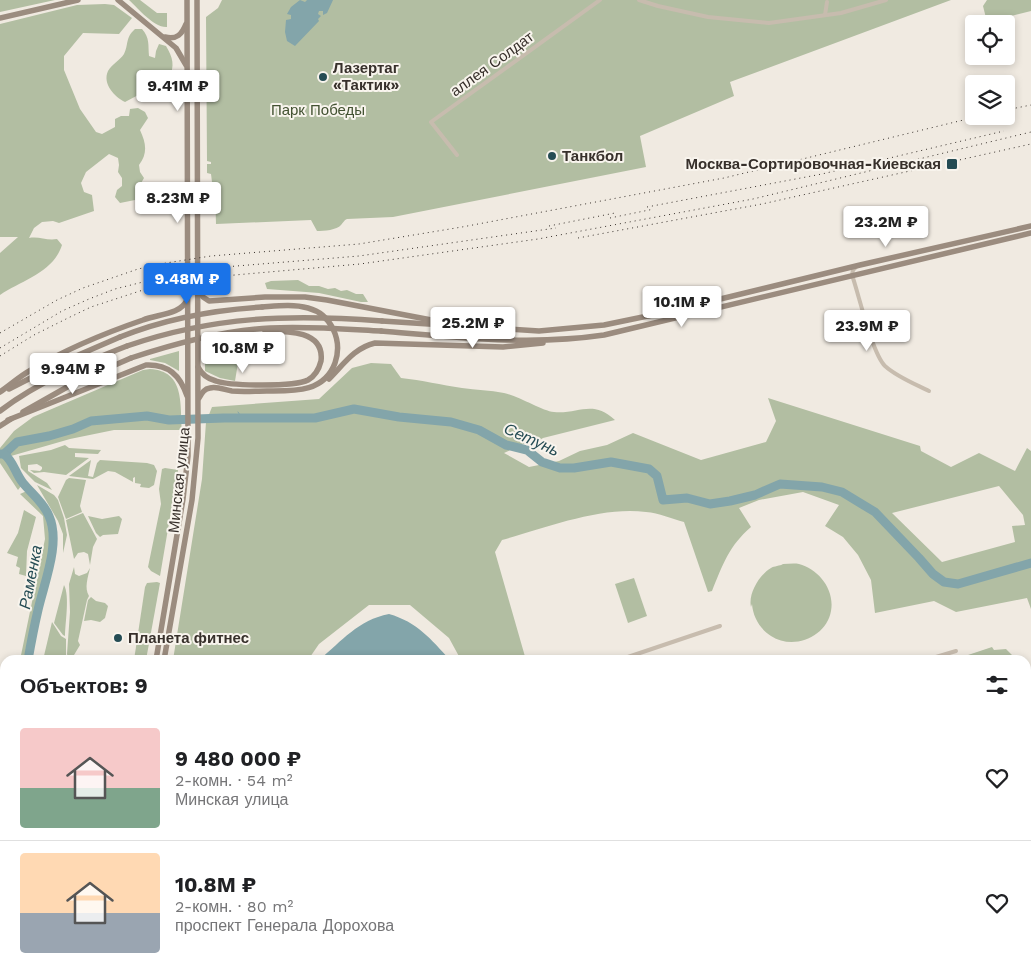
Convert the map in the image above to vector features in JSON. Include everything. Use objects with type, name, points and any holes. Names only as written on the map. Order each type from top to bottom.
[{"type":"main road","points":[[0,18],[78,0]]},
{"type":"main road","points":[[118,0],[176,48],[184,60],[188,72]]},
{"type":"main road","name":"Минская улица","points":[[157,655],[183,499],[189,438],[187,0]]},
{"type":"main road","name":"Минская улица","points":[[165,655],[192,500],[198,438],[197,0]]},
{"type":"main road","points":[[161,35],[173,38],[180,35],[188,18]]},
{"type":"main road","points":[[0,411],[47,382],[101,356],[176,331],[242,320],[318,317],[539,331],[604,325],[667,312],[1031,226]]},
{"type":"main road","points":[[198,402],[203,391],[209,388],[242,391],[288,391],[312,388],[326,381],[358,350],[375,343],[503,347],[604,335],[1031,233]]},
{"type":"main road","points":[[198,289],[200,294],[210,301],[286,297],[327,300],[474,328]]},
{"type":"main road","points":[[0,393],[29,371],[80,344],[153,316],[180,310],[185,305],[188,296]]},
{"type":"main road","points":[[0,393],[60,363],[154,324],[226,310],[278,306],[301,306],[312,309],[326,319],[335,333],[338,350],[333,366],[323,380],[312,388]]},
{"type":"main road","points":[[0,426],[57,392],[131,358],[185,342],[249,330],[292,327],[381,331],[483,340],[562,340]]},
{"type":"main road","points":[[198,365],[200,371],[206,377],[224,383],[284,384],[303,382],[314,375],[319,368],[320,351],[316,343],[306,335],[296,332],[249,330]]},
{"type":"main road","points":[[8,420],[146,364],[160,365],[173,371],[184,388],[189,401]]},
{"type":"street","name":"аллея Солдат","points":[[457,155],[431,122],[600,0]]},
{"type":"street","points":[[639,0],[699,15],[745,22],[769,23],[825,15],[886,0]]},
{"type":"street","points":[[825,15],[827,2]]},
{"type":"street","points":[[860,265],[853,270],[852,275],[877,353],[891,371],[929,391]]},
{"type":"street","points":[[634,655],[720,626]]},
{"type":"street","points":[[943,655],[956,651]]},
{"type":"green space","points":[[0,0],[55,0],[0,12]]},
{"type":"green space","points":[[129,0],[140,0],[157,13],[167,13],[167,27],[152,21]]},
{"type":"green space","name":"Парк Победы","points":[[222,0],[951,0],[730,82],[734,96],[640,136],[646,167],[393,217],[347,219],[337,228],[317,231],[311,220],[216,224],[215,190],[207,186],[207,182],[212,182],[211,174],[207,173],[207,164],[211,164],[211,162],[207,161],[206,17],[218,8]]},
{"type":"green space","points":[[987,0],[1031,0],[1031,11],[1015,15],[985,15],[983,6]]},
{"type":"green space","points":[[77,5],[114,5],[132,18],[119,34],[83,33],[64,56],[64,70],[80,109],[96,132],[102,134],[115,127],[115,119],[121,116],[129,116],[130,109],[138,108],[145,112],[148,118],[140,130],[144,139],[145,152],[139,165],[140,172],[144,178],[136,192],[135,200],[120,203],[115,197],[117,190],[122,186],[122,178],[118,172],[118,158],[109,154],[86,172],[81,183],[84,192],[92,195],[94,211],[59,223],[53,221],[42,222],[34,228],[29,238],[57,239],[62,245],[58,255],[52,263],[36,275],[0,295],[0,253],[18,237],[0,237],[0,24]]},
{"type":"green space","points":[[135,29],[142,29],[146,35],[149,56],[155,58],[159,44],[166,46],[172,58],[173,66],[169,79],[155,81],[144,92],[125,102],[110,90],[107,76],[108,71],[124,54],[128,38]]},
{"type":"green space","points":[[298,280],[309,286],[319,286],[328,289],[335,288],[341,291],[347,290],[356,294],[363,294],[368,302],[319,293],[267,289],[265,283]]},
{"type":"green space","points":[[242,339],[235,381],[220,378],[205,371],[205,346]]},
{"type":"green space","points":[[179,351],[179,371],[165,363],[150,360],[150,359]]},
{"type":"green space","points":[[371,363],[391,364],[401,378],[504,393],[554,412],[586,409],[599,410],[615,420],[543,438],[533,444],[523,444],[504,453],[529,467],[559,461],[580,451],[607,445],[633,433],[701,460],[766,442],[776,421],[768,398],[920,446],[921,451],[951,467],[979,453],[1015,471],[1027,448],[1031,451],[1031,609],[1027,598],[956,612],[934,601],[875,613],[871,580],[858,555],[843,537],[825,526],[839,505],[803,492],[759,500],[739,508],[751,527],[732,548],[712,591],[708,592],[684,522],[656,514],[629,511],[592,515],[502,540],[495,552],[525,655],[458,655],[449,638],[410,605],[369,605],[319,644],[311,655],[174,655],[202,479],[206,422],[212,407],[319,399],[352,368]],"holes":[[[999,486],[1023,515],[1025,525],[1012,526],[1015,542],[942,562],[892,513]]]},
{"type":"green space","points":[[143,370],[161,371],[175,382],[180,400],[182,430],[114,430],[70,439],[11,456],[25,481],[18,490],[0,463],[0,448],[14,431],[33,417]]},
{"type":"green space","points":[[65,445],[69,448],[101,450],[98,454],[75,453],[75,457],[89,458],[66,475],[44,472],[34,473],[30,470],[40,471],[42,467],[37,464],[28,465],[28,471],[47,483],[52,490],[35,482],[21,468],[19,456],[51,450]]},
{"type":"green space","points":[[91,460],[88,476],[93,477],[97,463],[100,460],[154,465],[157,471],[154,485],[149,488],[140,487],[141,484],[135,483],[135,477],[133,482],[115,472],[108,471],[93,479],[69,476]]},
{"type":"green space","points":[[162,469],[178,470],[160,576],[148,567],[161,504],[159,489]]},
{"type":"green space","points":[[69,478],[86,480],[80,506],[82,512],[66,519],[58,497],[66,480]]},
{"type":"green space","points":[[37,485],[54,495],[58,500],[67,535],[63,553],[63,534],[58,521]]},
{"type":"green space","points":[[29,490],[41,502],[50,517],[54,540],[53,552],[29,655],[21,655],[45,539],[43,516],[20,494]]},
{"type":"green space","points":[[24,510],[36,517],[27,551],[26,576],[19,574],[20,568],[16,566],[18,557],[7,553],[18,533]]},
{"type":"green space","points":[[83,513],[97,539],[93,547],[90,565],[88,554],[84,552],[78,553],[74,559],[66,520]]},
{"type":"green space","points":[[88,516],[102,519],[119,516],[122,519],[118,534],[100,537]]},
{"type":"green space","points":[[783,564],[799,564],[813,570],[824,581],[832,603],[828,620],[823,628],[816,634],[799,641],[790,642],[771,636],[760,626],[754,614],[752,604],[751,607],[751,596],[755,585],[762,575],[771,568]]},
{"type":"green space","points":[[74,567],[75,574],[79,576],[87,573],[90,568],[87,579],[89,596],[78,641],[80,645],[74,655],[67,654],[70,612],[69,584]]},
{"type":"green space","points":[[634,578],[647,616],[628,623],[615,584]]},
{"type":"green space","points":[[147,583],[160,583],[147,655],[135,655],[145,587]]},
{"type":"green space","points":[[64,585],[67,603],[65,636],[54,623]]},
{"type":"green space","points":[[91,597],[108,606],[105,618],[100,622],[84,621],[88,600]]},
{"type":"green space","points":[[52,622],[61,636],[66,639],[66,655],[44,655]]},
{"type":"green space","points":[[992,647],[994,650],[1006,649],[1012,655],[968,655]]},
{"type":"water","points":[[300,0],[305,2],[307,0],[333,0],[327,13],[323,15],[323,11],[319,11],[318,14],[321,16],[318,19],[319,21],[295,46],[287,41],[285,32],[286,20],[291,19],[291,15],[287,14],[291,7]]},
{"type":"water","points":[[389,614],[408,622],[430,638],[445,655],[325,655],[359,626]]},
{"type":"waterway","name":"Сетунь","points":[[0,454],[4,454],[17,442],[49,436],[91,421],[147,416],[169,420],[315,418],[354,409],[399,417],[451,422],[479,430],[506,445],[527,450],[542,462],[560,468],[574,468],[611,462],[649,469],[657,476],[663,500],[687,498],[710,504],[755,495],[780,484],[822,487],[842,492],[875,512],[933,574],[944,582],[958,584],[1031,563]]},
{"type":"waterway","name":"Сетунь","points":[[238,412],[242,418]]},
{"type":"waterway","name":"Раменка","points":[[4,454],[10,460],[23,483],[44,507],[52,527],[53,538],[50,563],[29,655]]},
{"type":"railway","points":[[1015,108],[1031,105]]},
{"type":"railway","points":[[0,333],[57,300],[83,288],[138,269],[211,256],[359,244],[462,227],[724,178],[965,120]]},
{"type":"railway","points":[[647,207],[822,174],[1004,131]]},
{"type":"railway","points":[[0,356],[34,335],[91,307],[143,290],[212,277],[360,264],[538,239],[753,199],[1031,132]]},
{"type":"railway","points":[[578,238],[762,204],[1031,144]]},
{"type":"railway","points":[[610,218],[654,209]]},
{"type":"railway","points":[[549,226],[615,213]]},
{"type":"railway","points":[[0,348],[62,311],[89,299],[115,289],[167,276],[212,268],[359,256],[556,228]]},
{"type":"place","name":"Лазертаг «Тактик»","points":[[323,77]]},
{"type":"place","name":"Танкбол","points":[[552,156]]},
{"type":"place","name":"Москва-Сортировочная-Киевская","points":[[952,164]]},
{"type":"place","name":"Планета фитнес","points":[[118,638]]}]
